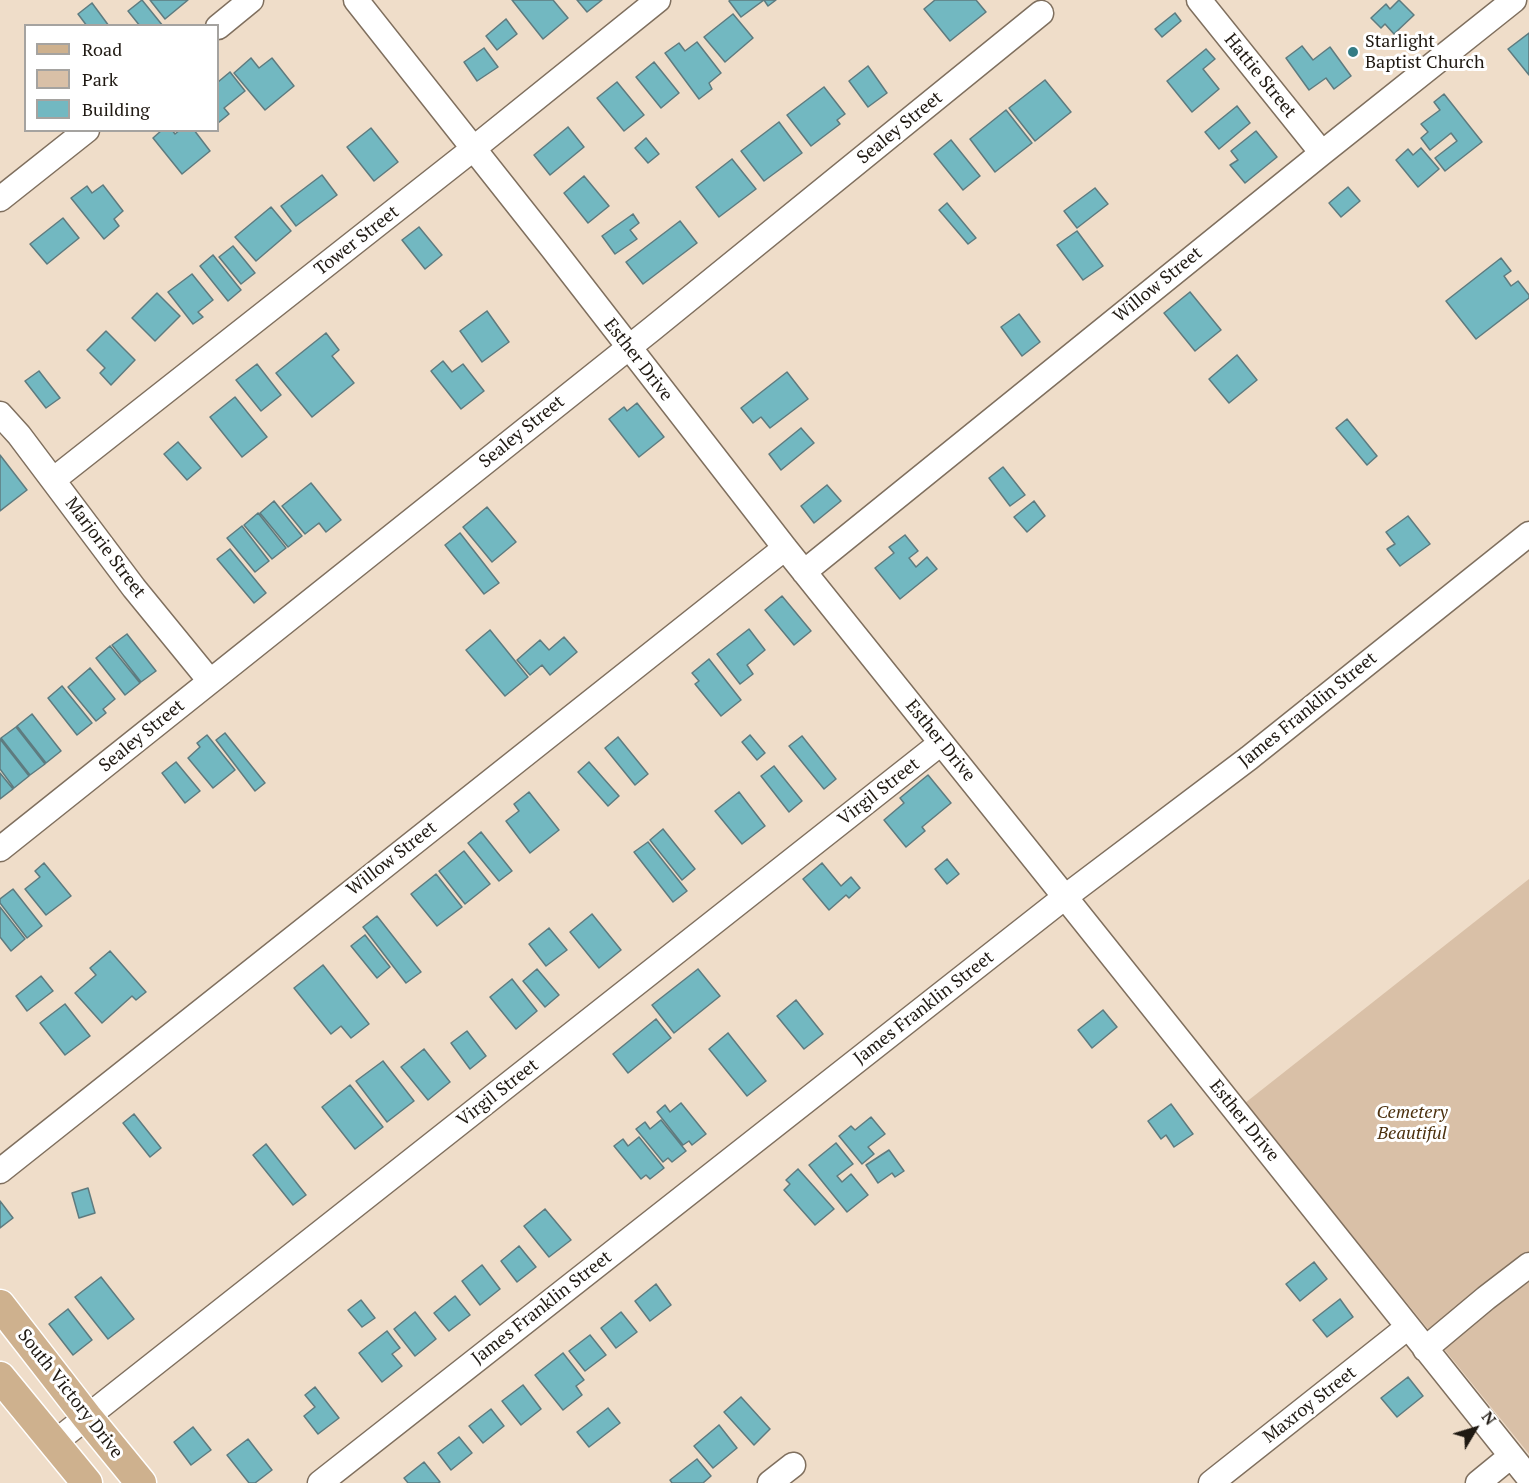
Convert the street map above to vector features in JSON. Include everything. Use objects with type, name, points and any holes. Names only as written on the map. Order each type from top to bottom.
[{"type":"main road","name":"South Victory Drive","points":[[0,1305],[141,1483]]},
{"type":"main road","points":[[0,1377],[87,1483]]},
{"type":"street","points":[[219,26],[251,0]]},
{"type":"street","name":"Esther Drive","points":[[356,0],[784,548],[1529,1478]]},
{"type":"street","name":"Tower Street","points":[[53,480],[658,0]]},
{"type":"street","name":"Hattie Street","points":[[1199,0],[1322,153]]},
{"type":"street","name":"Willow Street","points":[[804,572],[1514,0]]},
{"type":"street","name":"Sealey Street","points":[[0,849],[652,329],[1041,13]]},
{"type":"street","points":[[0,199],[84,132]]},
{"type":"street","name":"Marjorie Street","points":[[0,414],[19,435],[134,588],[210,681]]},
{"type":"street","name":"James Franklin Street","points":[[320,1483],[1065,897],[1249,758],[1529,534]]},
{"type":"street","name":"Willow Street","points":[[0,1171],[784,548]]},
{"type":"street","name":"Virgil Street","points":[[54,1443],[941,743]]},
{"type":"street","points":[[1425,1349],[1529,1265]]},
{"type":"street","name":"Maxroy Street","points":[[1211,1483],[1408,1327]]},
{"type":"street","points":[[1478,1483],[1511,1456]]},
{"type":"street","points":[[770,1483],[793,1465]]},
{"type":"green space","name":"Cemetery Beautiful","points":[[1529,879],[1529,1454],[1245,1103]]},
{"type":"building","points":[[142,0],[161,24],[138,24],[128,11]]},
{"type":"building","points":[[150,0],[188,0],[165,19]]},
{"type":"building","points":[[512,0],[553,0],[568,18],[543,39]]},
{"type":"building","points":[[577,0],[602,0],[587,12]]},
{"type":"building","points":[[730,0],[764,0],[741,17]]},
{"type":"building","points":[[764,0],[776,0],[768,6]]},
{"type":"building","points":[[935,0],[976,0],[986,12],[950,41],[924,9]]},
{"type":"building","points":[[1399,0],[1414,15],[1394,34],[1385,24],[1381,28],[1371,18],[1386,4],[1390,9]]},
{"type":"building","points":[[92,3],[108,24],[86,24],[78,14]]},
{"type":"building","points":[[1175,13],[1181,21],[1162,37],[1155,29]]},
{"type":"building","points":[[733,14],[753,38],[725,62],[704,37]]},
{"type":"building","points":[[506,19],[517,34],[497,50],[486,36]]},
{"type":"building","points":[[1529,33],[1529,75],[1508,49]]},
{"type":"building","points":[[697,42],[721,73],[709,83],[712,89],[699,99],[665,53],[679,43],[685,51]]},
{"type":"building","points":[[1302,46],[1313,60],[1330,47],[1351,76],[1334,89],[1326,78],[1309,90],[1286,58]]},
{"type":"building","points":[[484,48],[498,67],[477,81],[464,62]]},
{"type":"building","points":[[1206,49],[1215,59],[1203,69],[1219,89],[1192,112],[1167,81]]},
{"type":"building","points":[[251,58],[259,68],[272,58],[294,86],[265,110],[234,73]]},
{"type":"building","points":[[654,62],[679,93],[661,108],[636,77]]},
{"type":"building","points":[[868,66],[887,93],[868,107],[849,81]]},
{"type":"building","points":[[230,72],[245,91],[224,108],[229,114],[219,122],[219,81]]},
{"type":"building","points":[[1045,80],[1071,112],[1035,141],[1009,108]]},
{"type":"building","points":[[617,82],[644,115],[624,131],[597,98]]},
{"type":"building","points":[[824,87],[845,114],[837,120],[840,124],[811,146],[787,115]]},
{"type":"building","points":[[1444,94],[1482,142],[1445,171],[1435,158],[1457,141],[1451,133],[1430,150],[1421,138],[1428,132],[1421,124],[1440,110],[1434,102]]},
{"type":"building","points":[[1237,106],[1250,123],[1219,149],[1205,132]]},
{"type":"building","points":[[1006,110],[1032,143],[995,172],[970,139]]},
{"type":"building","points":[[779,122],[802,153],[764,181],[741,151]]},
{"type":"building","points":[[568,127],[584,147],[550,175],[534,155]]},
{"type":"building","points":[[371,128],[398,162],[374,181],[347,147]]},
{"type":"building","points":[[1256,131],[1277,157],[1245,183],[1230,165],[1238,160],[1231,151]]},
{"type":"building","points":[[160,132],[175,134],[196,132],[210,151],[182,174],[153,138]]},
{"type":"building","points":[[646,138],[659,154],[648,163],[635,148]]},
{"type":"building","points":[[951,140],[980,176],[963,190],[934,154]]},
{"type":"building","points":[[1421,148],[1439,169],[1418,187],[1396,160],[1408,149],[1413,155]]},
{"type":"building","points":[[732,159],[756,189],[719,217],[696,187]]},
{"type":"building","points":[[322,175],[337,195],[296,226],[281,206]]},
{"type":"building","points":[[584,176],[609,206],[588,223],[564,193]]},
{"type":"building","points":[[103,185],[123,211],[114,219],[119,226],[104,239],[71,198],[87,186],[92,193]]},
{"type":"building","points":[[1348,187],[1360,201],[1341,217],[1329,203]]},
{"type":"building","points":[[1095,188],[1108,204],[1077,228],[1064,211]]},
{"type":"building","points":[[947,203],[976,238],[968,244],[939,210]]},
{"type":"building","points":[[271,207],[291,231],[256,261],[235,237]]},
{"type":"building","points":[[633,214],[639,223],[630,230],[637,239],[615,254],[602,236]]},
{"type":"building","points":[[63,218],[79,238],[47,264],[30,244]]},
{"type":"building","points":[[680,221],[697,243],[643,284],[626,262]]},
{"type":"building","points":[[419,227],[442,255],[425,269],[402,240]]},
{"type":"building","points":[[1077,231],[1103,266],[1083,280],[1057,245]]},
{"type":"building","points":[[233,246],[255,273],[241,284],[219,257]]},
{"type":"building","points":[[213,255],[241,290],[228,301],[200,266]]},
{"type":"building","points":[[1501,258],[1511,271],[1504,276],[1511,286],[1518,281],[1529,298],[1476,339],[1446,301]]},
{"type":"building","points":[[192,274],[213,300],[198,312],[203,317],[193,324],[168,292]]},
{"type":"building","points":[[1190,292],[1221,330],[1195,351],[1164,313]]},
{"type":"building","points":[[157,293],[180,316],[155,341],[132,318]]},
{"type":"building","points":[[487,311],[509,342],[482,362],[460,331]]},
{"type":"building","points":[[1019,314],[1040,342],[1022,356],[1001,327]]},
{"type":"building","points":[[106,331],[135,360],[111,385],[100,373],[105,368],[87,350]]},
{"type":"building","points":[[326,333],[339,350],[332,356],[354,383],[312,417],[276,373]]},
{"type":"building","points":[[1237,355],[1257,380],[1229,403],[1209,379]]},
{"type":"building","points":[[443,361],[452,372],[463,364],[484,391],[461,409],[431,371]]},
{"type":"building","points":[[257,364],[281,395],[261,411],[236,380]]},
{"type":"building","points":[[39,371],[60,398],[46,408],[25,381]]},
{"type":"building","points":[[787,372],[808,399],[770,428],[761,417],[753,423],[741,408]]},
{"type":"building","points":[[235,397],[267,437],[242,457],[210,417]]},
{"type":"building","points":[[637,403],[664,437],[639,457],[609,419],[624,407],[627,411]]},
{"type":"building","points":[[1347,419],[1377,456],[1367,465],[1336,428]]},
{"type":"building","points":[[801,428],[814,443],[781,470],[769,454]]},
{"type":"building","points":[[178,442],[201,468],[187,480],[164,454]]},
{"type":"building","points":[[0,455],[27,490],[0,511]]},
{"type":"building","points":[[1003,467],[1025,495],[1010,506],[989,478]]},
{"type":"building","points":[[311,483],[341,520],[326,532],[319,523],[305,534],[282,506]]},
{"type":"building","points":[[827,485],[841,501],[814,523],[801,506]]},
{"type":"building","points":[[274,501],[302,536],[288,547],[260,513]]},
{"type":"building","points":[[1034,501],[1045,516],[1027,532],[1014,517]]},
{"type":"building","points":[[487,507],[516,542],[492,562],[463,527]]},
{"type":"building","points":[[258,513],[286,548],[272,559],[244,525]]},
{"type":"building","points":[[1408,516],[1430,544],[1400,566],[1387,549],[1395,544],[1386,532]]},
{"type":"building","points":[[242,526],[269,561],[255,572],[227,538]]},
{"type":"building","points":[[460,533],[499,583],[484,594],[445,545]]},
{"type":"building","points":[[905,535],[918,551],[909,558],[916,567],[927,557],[937,569],[900,599],[875,568],[894,553],[889,547]]},
{"type":"building","points":[[230,549],[266,593],[254,603],[217,559]]},
{"type":"building","points":[[782,596],[811,631],[794,645],[765,610]]},
{"type":"building","points":[[749,629],[765,650],[747,665],[753,674],[740,684],[717,654]]},
{"type":"building","points":[[490,630],[528,677],[505,696],[466,650]]},
{"type":"building","points":[[127,634],[156,671],[141,682],[112,645]]},
{"type":"building","points":[[564,637],[577,652],[550,675],[542,665],[530,675],[517,660],[540,640],[549,650]]},
{"type":"building","points":[[110,646],[140,683],[125,695],[96,658]]},
{"type":"building","points":[[709,659],[741,700],[721,716],[695,684],[699,681],[692,673]]},
{"type":"building","points":[[90,668],[115,699],[103,709],[106,713],[96,721],[68,687]]},
{"type":"building","points":[[62,686],[92,723],[77,735],[48,698]]},
{"type":"building","points":[[32,714],[61,751],[46,763],[17,726]]},
{"type":"building","points":[[16,727],[45,764],[30,775],[1,738]]},
{"type":"building","points":[[225,733],[265,783],[255,791],[216,740]]},
{"type":"building","points":[[207,735],[235,770],[213,788],[188,758],[200,747],[197,743]]},
{"type":"building","points":[[750,735],[765,753],[757,760],[742,742]]},
{"type":"building","points":[[802,736],[836,779],[824,789],[789,746]]},
{"type":"building","points":[[618,737],[648,774],[635,785],[605,748]]},
{"type":"building","points":[[0,739],[29,776],[14,788],[0,769]]},
{"type":"building","points":[[176,762],[200,791],[185,803],[162,773]]},
{"type":"building","points":[[589,762],[619,796],[608,806],[578,772]]},
{"type":"building","points":[[774,766],[802,801],[789,812],[761,776]]},
{"type":"building","points":[[0,773],[13,789],[0,799]]},
{"type":"building","points":[[928,775],[951,803],[922,827],[925,831],[906,847],[884,820],[904,803],[900,798]]},
{"type":"building","points":[[529,792],[559,830],[530,853],[506,821],[519,811],[514,804]]},
{"type":"building","points":[[739,792],[765,826],[742,844],[715,811]]},
{"type":"building","points":[[663,829],[695,869],[682,880],[650,840]]},
{"type":"building","points":[[481,832],[512,871],[499,881],[468,843]]},
{"type":"building","points":[[648,842],[687,891],[673,902],[634,852]]},
{"type":"building","points":[[464,851],[490,884],[465,904],[439,871]]},
{"type":"building","points":[[947,859],[959,874],[947,884],[935,869]]},
{"type":"building","points":[[44,863],[71,896],[46,915],[25,889],[40,877],[35,871]]},
{"type":"building","points":[[822,863],[841,886],[851,877],[860,888],[849,898],[846,895],[829,910],[803,879]]},
{"type":"building","points":[[436,874],[462,907],[437,926],[411,894]]},
{"type":"building","points":[[13,889],[42,926],[27,938],[0,903],[0,899]]},
{"type":"building","points":[[0,907],[25,939],[11,951],[0,937]]},
{"type":"building","points":[[592,914],[621,950],[599,968],[570,932]]},
{"type":"building","points":[[377,916],[421,972],[406,983],[363,927]]},
{"type":"building","points":[[549,928],[567,950],[546,966],[529,944]]},
{"type":"building","points":[[365,935],[390,967],[377,978],[351,946]]},
{"type":"building","points":[[110,951],[146,992],[136,1000],[132,996],[102,1023],[75,993],[96,975],[90,968]]},
{"type":"building","points":[[323,965],[369,1024],[351,1038],[341,1026],[331,1034],[294,988]]},
{"type":"building","points":[[537,969],[559,995],[545,1007],[523,981]]},
{"type":"building","points":[[698,969],[720,996],[674,1033],[652,1005]]},
{"type":"building","points":[[41,976],[53,991],[27,1011],[16,996]]},
{"type":"building","points":[[512,979],[537,1011],[516,1029],[490,997]]},
{"type":"building","points":[[796,1000],[823,1034],[804,1049],[777,1016]]},
{"type":"building","points":[[65,1004],[90,1036],[65,1055],[40,1023]]},
{"type":"building","points":[[1103,1010],[1117,1027],[1092,1048],[1078,1030]]},
{"type":"building","points":[[656,1019],[671,1038],[628,1073],[613,1054]]},
{"type":"building","points":[[467,1031],[486,1056],[470,1069],[451,1043]]},
{"type":"building","points":[[728,1033],[766,1081],[747,1096],[709,1049]]},
{"type":"building","points":[[424,1049],[450,1082],[428,1100],[401,1067]]},
{"type":"building","points":[[383,1061],[414,1101],[387,1122],[356,1081]]},
{"type":"building","points":[[350,1085],[383,1127],[355,1149],[322,1107]]},
{"type":"building","points":[[681,1103],[706,1134],[692,1145],[689,1141],[683,1145],[657,1112],[665,1105],[670,1112]]},
{"type":"building","points":[[1171,1104],[1193,1134],[1174,1147],[1166,1135],[1161,1139],[1148,1121]]},
{"type":"building","points":[[134,1114],[161,1148],[150,1157],[123,1123]]},
{"type":"building","points":[[871,1117],[885,1134],[868,1147],[874,1154],[862,1164],[839,1136],[851,1126],[855,1130]]},
{"type":"building","points":[[661,1120],[686,1151],[672,1162],[668,1158],[663,1162],[636,1129],[645,1122],[650,1129]]},
{"type":"building","points":[[639,1137],[664,1168],[650,1179],[646,1175],[641,1179],[614,1146],[623,1139],[628,1146]]},
{"type":"building","points":[[836,1143],[853,1164],[837,1176],[842,1182],[851,1174],[868,1195],[847,1212],[809,1165]]},
{"type":"building","points":[[266,1144],[306,1195],[293,1205],[253,1155]]},
{"type":"building","points":[[889,1150],[904,1171],[895,1177],[892,1173],[878,1183],[866,1165]]},
{"type":"building","points":[[798,1169],[834,1209],[815,1225],[784,1190],[790,1184],[786,1180]]},
{"type":"building","points":[[88,1188],[95,1213],[79,1218],[72,1193]]},
{"type":"building","points":[[0,1201],[13,1218],[0,1228]]},
{"type":"building","points":[[545,1209],[571,1240],[549,1257],[524,1226]]},
{"type":"building","points":[[519,1246],[536,1267],[517,1282],[501,1261]]},
{"type":"building","points":[[1314,1262],[1327,1279],[1300,1301],[1286,1284]]},
{"type":"building","points":[[482,1265],[500,1289],[480,1305],[462,1281]]},
{"type":"building","points":[[101,1277],[134,1319],[108,1339],[75,1297]]},
{"type":"building","points":[[656,1284],[671,1305],[650,1321],[635,1301]]},
{"type":"building","points":[[455,1296],[470,1315],[449,1331],[434,1313]]},
{"type":"building","points":[[1340,1299],[1353,1317],[1327,1337],[1313,1320]]},
{"type":"building","points":[[361,1300],[375,1318],[362,1327],[348,1310]]},
{"type":"building","points":[[68,1309],[92,1340],[73,1355],[49,1324]]},
{"type":"building","points":[[415,1312],[436,1339],[415,1356],[394,1329]]},
{"type":"building","points":[[621,1312],[637,1332],[616,1348],[601,1328]]},
{"type":"building","points":[[387,1331],[400,1348],[392,1354],[402,1366],[382,1382],[359,1353]]},
{"type":"building","points":[[590,1335],[606,1355],[585,1371],[569,1351]]},
{"type":"building","points":[[563,1353],[584,1380],[576,1386],[582,1395],[563,1410],[535,1375]]},
{"type":"building","points":[[1408,1377],[1423,1396],[1397,1417],[1381,1398]]},
{"type":"building","points":[[523,1385],[541,1409],[521,1425],[502,1401]]},
{"type":"building","points":[[315,1387],[339,1418],[318,1434],[304,1416],[315,1407],[305,1395]]},
{"type":"building","points":[[741,1397],[770,1429],[754,1445],[724,1412]]},
{"type":"building","points":[[608,1408],[620,1423],[589,1447],[577,1432]]},
{"type":"building","points":[[491,1409],[504,1426],[483,1443],[469,1426]]},
{"type":"building","points":[[719,1425],[737,1448],[713,1468],[694,1446]]},
{"type":"building","points":[[193,1427],[211,1450],[191,1465],[174,1442]]},
{"type":"building","points":[[459,1437],[472,1453],[451,1470],[438,1453]]},
{"type":"building","points":[[248,1439],[272,1470],[255,1483],[249,1483],[227,1455]]},
{"type":"building","points":[[697,1459],[711,1476],[703,1483],[672,1483],[670,1480]]},
{"type":"building","points":[[424,1462],[440,1482],[408,1483],[404,1478]]},
{"type":"place","name":"Starlight Baptist Church","points":[[1353,52]]}]
